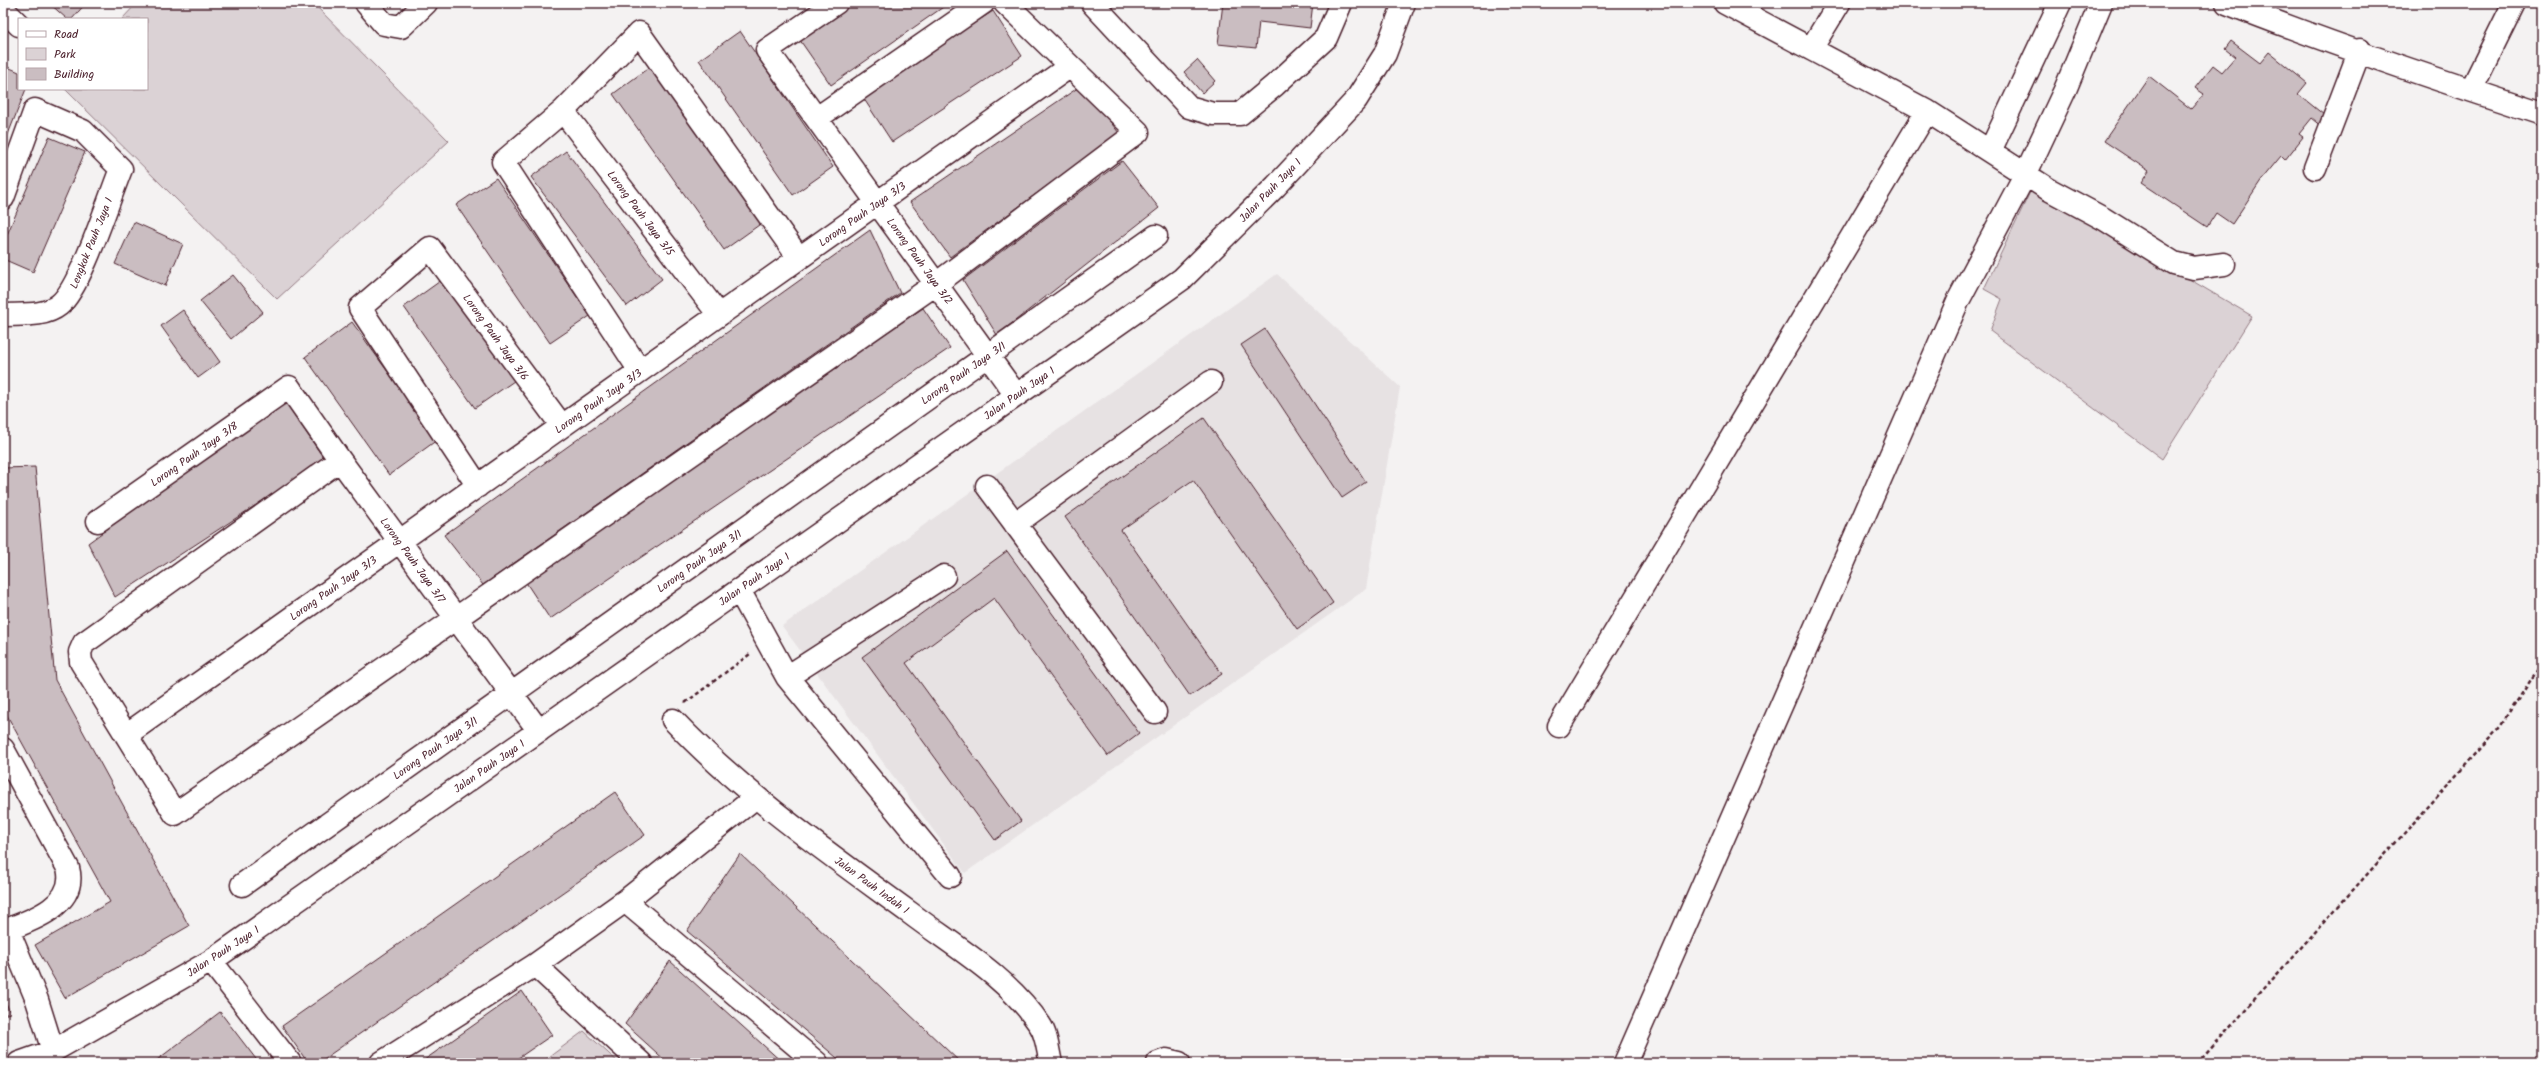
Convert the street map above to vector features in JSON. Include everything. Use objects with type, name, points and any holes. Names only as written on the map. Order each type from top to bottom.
[{"type":"street","points":[[366,3],[384,24],[401,27],[426,3]]},
{"type":"street","name":"Lorong Pauh Jaya 3/2","points":[[836,3],[767,50],[1016,395]]},
{"type":"street","points":[[817,118],[983,3]]},
{"type":"street","points":[[340,460],[84,643],[80,652],[81,662],[175,814],[936,284],[1138,132],[1069,67],[1005,3]]},
{"type":"street","points":[[1092,3],[1188,107],[1214,114],[1240,114],[1275,85],[1326,38],[1341,3]]},
{"type":"street","name":"Jalan Pauh Jaya 1","points":[[20,1063],[52,1051],[211,961],[1182,279],[1276,186],[1356,100],[1385,54],[1404,3]]},
{"type":"street","points":[[1725,3],[1927,111],[2026,172],[2048,188],[2104,219],[2174,263],[2194,268],[2224,264]]},
{"type":"street","points":[[1811,49],[1839,3]]},
{"type":"street","points":[[1990,151],[2060,3]]},
{"type":"street","points":[[1624,1063],[1958,301],[2026,172],[2065,90],[2101,3]]},
{"type":"street","points":[[2227,3],[2319,39],[2360,50],[2542,114]]},
{"type":"street","points":[[2471,90],[2514,3]]},
{"type":"street","points":[[3,9],[18,24]]},
{"type":"street","points":[[640,371],[503,162],[563,111],[639,33],[799,258]]},
{"type":"street","points":[[2315,168],[2360,50]]},
{"type":"street","name":"Lorong Pauh Jaya 3/3","points":[[126,735],[1069,67]]},
{"type":"street","name":"Lengkok Pauh Jaya 1","points":[[3,198],[35,110],[82,131],[121,169],[74,289],[59,305],[44,313],[3,315]]},
{"type":"street","name":"Lorong Pauh Jaya 3/5","points":[[563,111],[719,315]]},
{"type":"street","points":[[1559,726],[1927,111]]},
{"type":"street","name":"Lorong Pauh Jaya 3/1","points":[[242,885],[1156,236]]},
{"type":"street","name":"Lorong Pauh Jaya 3/6","points":[[478,486],[360,308],[430,248],[562,426]]},
{"type":"street","points":[[1015,524],[1211,382]]},
{"type":"street","name":"Lorong Pauh Jaya 3/7","points":[[289,387],[340,460],[539,731]]},
{"type":"street","name":"Lorong Pauh Jaya 3/8","points":[[98,521],[289,387]]},
{"type":"street","points":[[987,486],[1155,712]]},
{"type":"street","points":[[787,677],[944,576]]},
{"type":"street","points":[[738,590],[787,677],[950,876]]},
{"type":"street","name":"Jalan Pauh Indah 1","points":[[673,720],[698,746],[756,797],[812,841],[1005,983],[1041,1026],[1051,1063]]},
{"type":"street","points":[[3,749],[68,868],[71,878],[62,900],[49,910],[5,930],[37,1000],[52,1051]]},
{"type":"street","points":[[381,1063],[535,965],[625,901],[756,797]]},
{"type":"street","points":[[625,901],[817,1063]]},
{"type":"street","points":[[211,961],[290,1063]]},
{"type":"street","points":[[535,965],[640,1063]]},
{"type":"street","points":[[1158,1063],[1166,1060],[1179,1063]]},
{"type":"path","points":[[673,720],[686,703],[766,641]]},
{"type":"path","points":[[2197,1063],[2500,727],[2542,663]]},
{"type":"shaded area","points":[[1277,274],[1400,387],[1366,589],[965,873],[782,626]]},
{"type":"green space","points":[[137,3],[313,3],[449,141],[277,299],[66,90],[148,90],[148,18],[123,18]]},
{"type":"green space","points":[[2030,192],[2053,199],[2252,316],[2162,459],[1990,331],[2002,299],[1984,289]]},
{"type":"green space","points":[[584,1031],[619,1063],[541,1063]]},
{"type":"building","points":[[49,3],[86,3],[73,18],[66,18]]},
{"type":"building","points":[[845,3],[949,3],[831,85],[797,36]]},
{"type":"building","points":[[1223,3],[1313,3],[1310,28],[1259,22],[1256,48],[1218,44]]},
{"type":"building","points":[[993,11],[1022,56],[892,142],[862,96]]},
{"type":"building","points":[[740,31],[833,167],[793,195],[699,60]]},
{"type":"building","points":[[2231,41],[2260,63],[2269,52],[2307,83],[2298,94],[2329,119],[2323,127],[2312,118],[2299,134],[2303,137],[2285,160],[2281,156],[2262,179],[2232,224],[2216,213],[2207,227],[2141,183],[2149,171],[2104,141],[2149,76],[2191,109],[2204,94],[2195,88],[2213,65],[2222,72],[2235,57],[2225,49]]},
{"type":"building","points":[[1197,60],[1215,81],[1202,93],[1184,72]]},
{"type":"building","points":[[3,65],[18,72],[18,90],[26,90],[3,147]]},
{"type":"building","points":[[651,66],[766,220],[724,250],[613,94]]},
{"type":"building","points":[[1082,85],[1119,133],[950,257],[910,202]]},
{"type":"building","points":[[49,137],[85,152],[33,272],[3,259],[3,244]]},
{"type":"building","points":[[566,151],[662,279],[627,306],[531,177]]},
{"type":"building","points":[[1122,161],[1159,208],[997,335],[963,280]]},
{"type":"building","points":[[496,178],[590,316],[550,343],[456,205]]},
{"type":"building","points":[[134,222],[183,244],[165,286],[115,264]]},
{"type":"building","points":[[870,230],[900,293],[483,585],[444,535]]},
{"type":"building","points":[[233,275],[263,312],[231,339],[200,301]]},
{"type":"building","points":[[443,279],[514,381],[475,408],[404,307]]},
{"type":"building","points":[[923,308],[950,348],[550,619],[523,578]]},
{"type":"building","points":[[183,310],[220,362],[198,378],[161,326]]},
{"type":"building","points":[[352,322],[437,440],[389,475],[305,357]]},
{"type":"building","points":[[1265,329],[1366,482],[1342,498],[1241,345]]},
{"type":"building","points":[[284,400],[325,460],[115,597],[88,543]]},
{"type":"building","points":[[1204,418],[1333,603],[1297,629],[1193,480],[1121,530],[1222,674],[1190,696],[1065,517]]},
{"type":"building","points":[[35,467],[55,680],[189,926],[65,998],[35,945],[110,902],[3,708],[3,468]]},
{"type":"building","points":[[1007,551],[1139,733],[1108,756],[994,598],[906,663],[1021,821],[995,840],[862,657]]},
{"type":"building","points":[[615,792],[645,835],[318,1063],[308,1063],[282,1026]]},
{"type":"building","points":[[740,854],[961,1063],[843,1063],[687,931]]},
{"type":"building","points":[[670,961],[783,1063],[668,1063],[625,1024]]},
{"type":"building","points":[[522,991],[552,1035],[511,1063],[420,1063]]},
{"type":"building","points":[[3,994],[10,1013],[3,1015]]},
{"type":"building","points":[[220,1012],[259,1063],[153,1063]]}]
